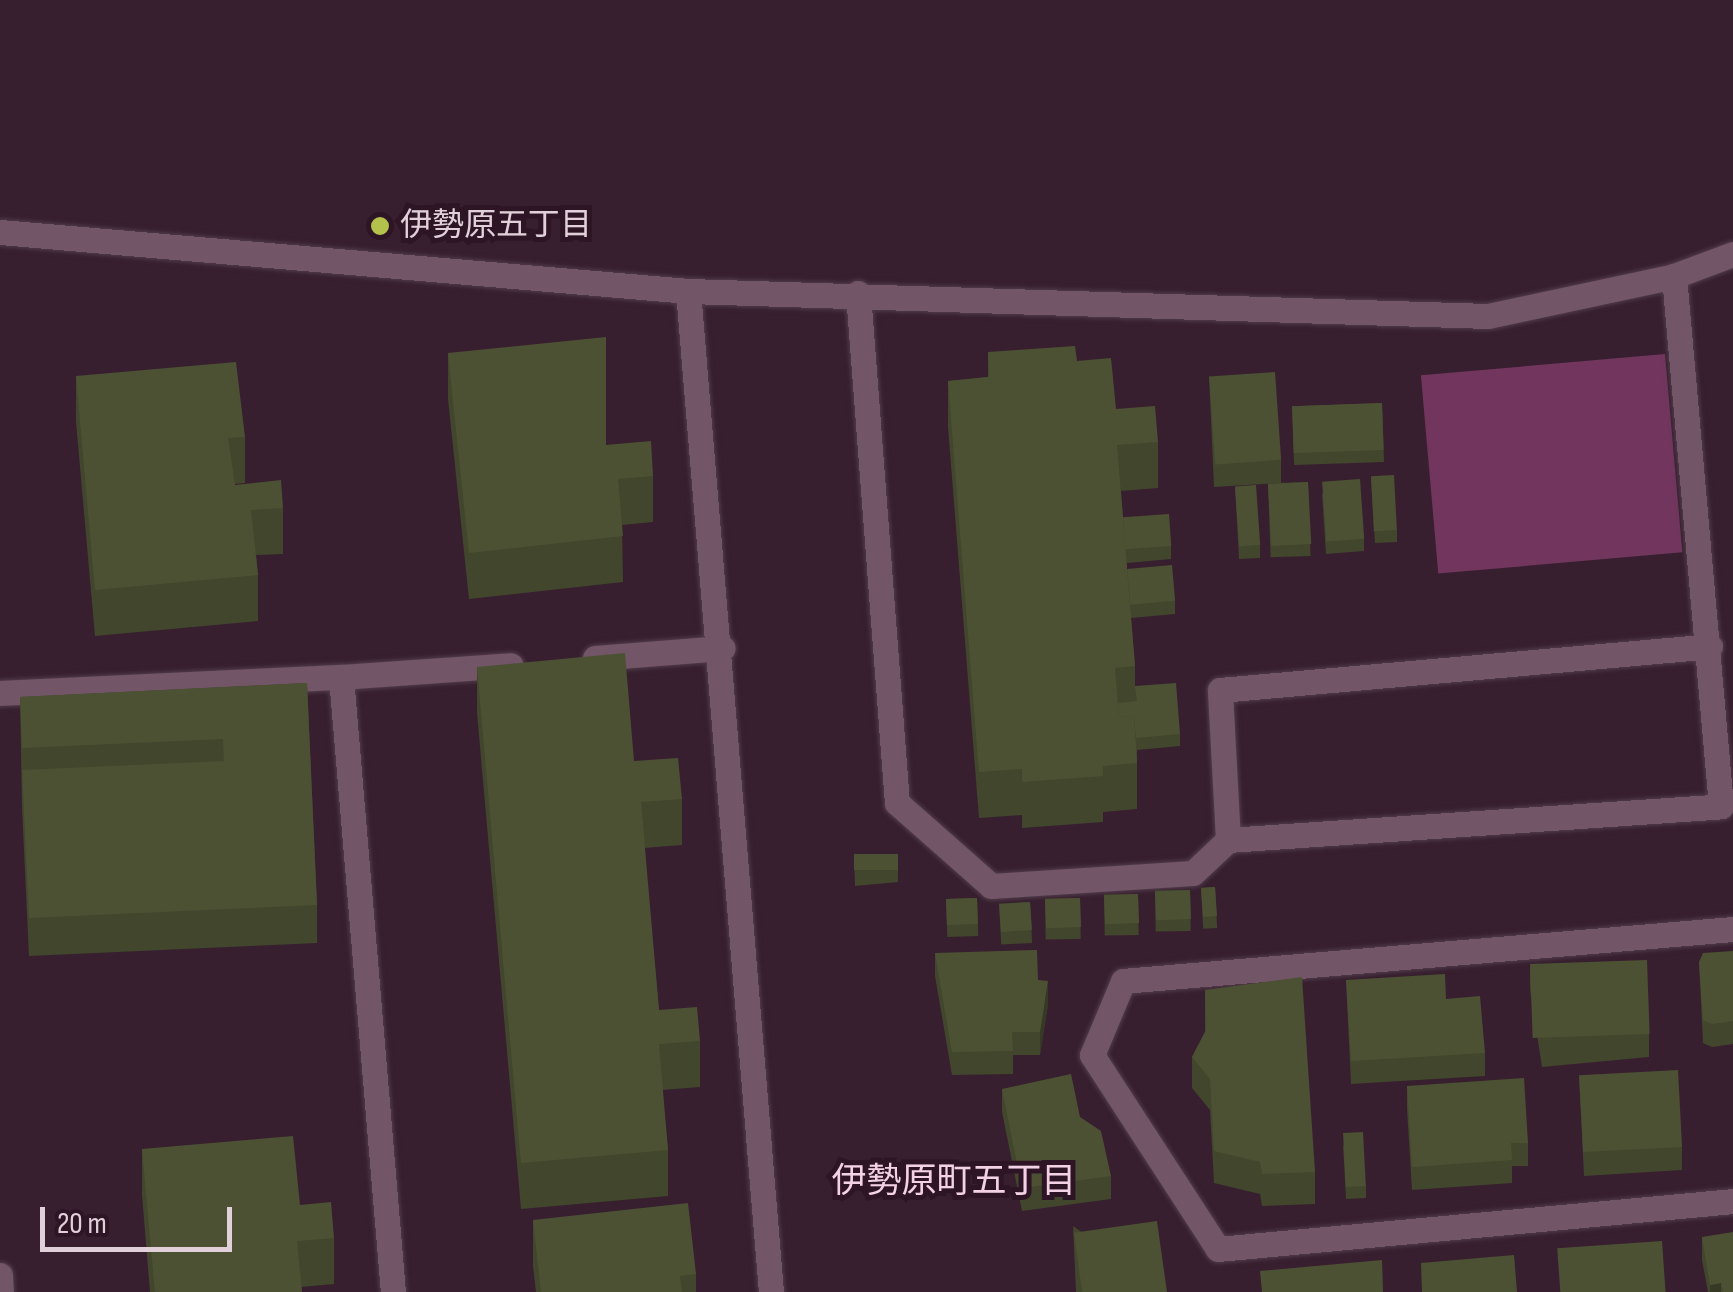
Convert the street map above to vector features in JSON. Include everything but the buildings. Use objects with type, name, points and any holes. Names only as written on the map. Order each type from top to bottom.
[{"type":"street","points":[[0,232],[688,291],[858,293],[1488,316],[1674,276],[1733,254]]},
{"type":"street","points":[[858,293],[896,803],[991,886],[1193,873],[1228,840],[1722,806],[1674,276]]},
{"type":"street","points":[[688,291],[723,648],[771,1292]]},
{"type":"street","points":[[1228,840],[1220,690],[1710,646]]},
{"type":"street","points":[[570,660],[723,648]]},
{"type":"street","points":[[0,693],[341,678],[532,663]]},
{"type":"street","points":[[341,678],[393,1292]]},
{"type":"street","points":[[1733,929],[1123,981],[1092,1055],[1218,1248],[1733,1201]]},
{"type":"street","points":[[0,1275],[1,1292]]},
{"type":"shaded area","points":[[1665,354],[1682,552],[1438,574],[1421,375]]},
{"type":"place","name":"伊勢原五丁目","points":[[380,226]]},
{"type":"district","name":"伊勢原町五丁目","points":[[954,1182]]}]
